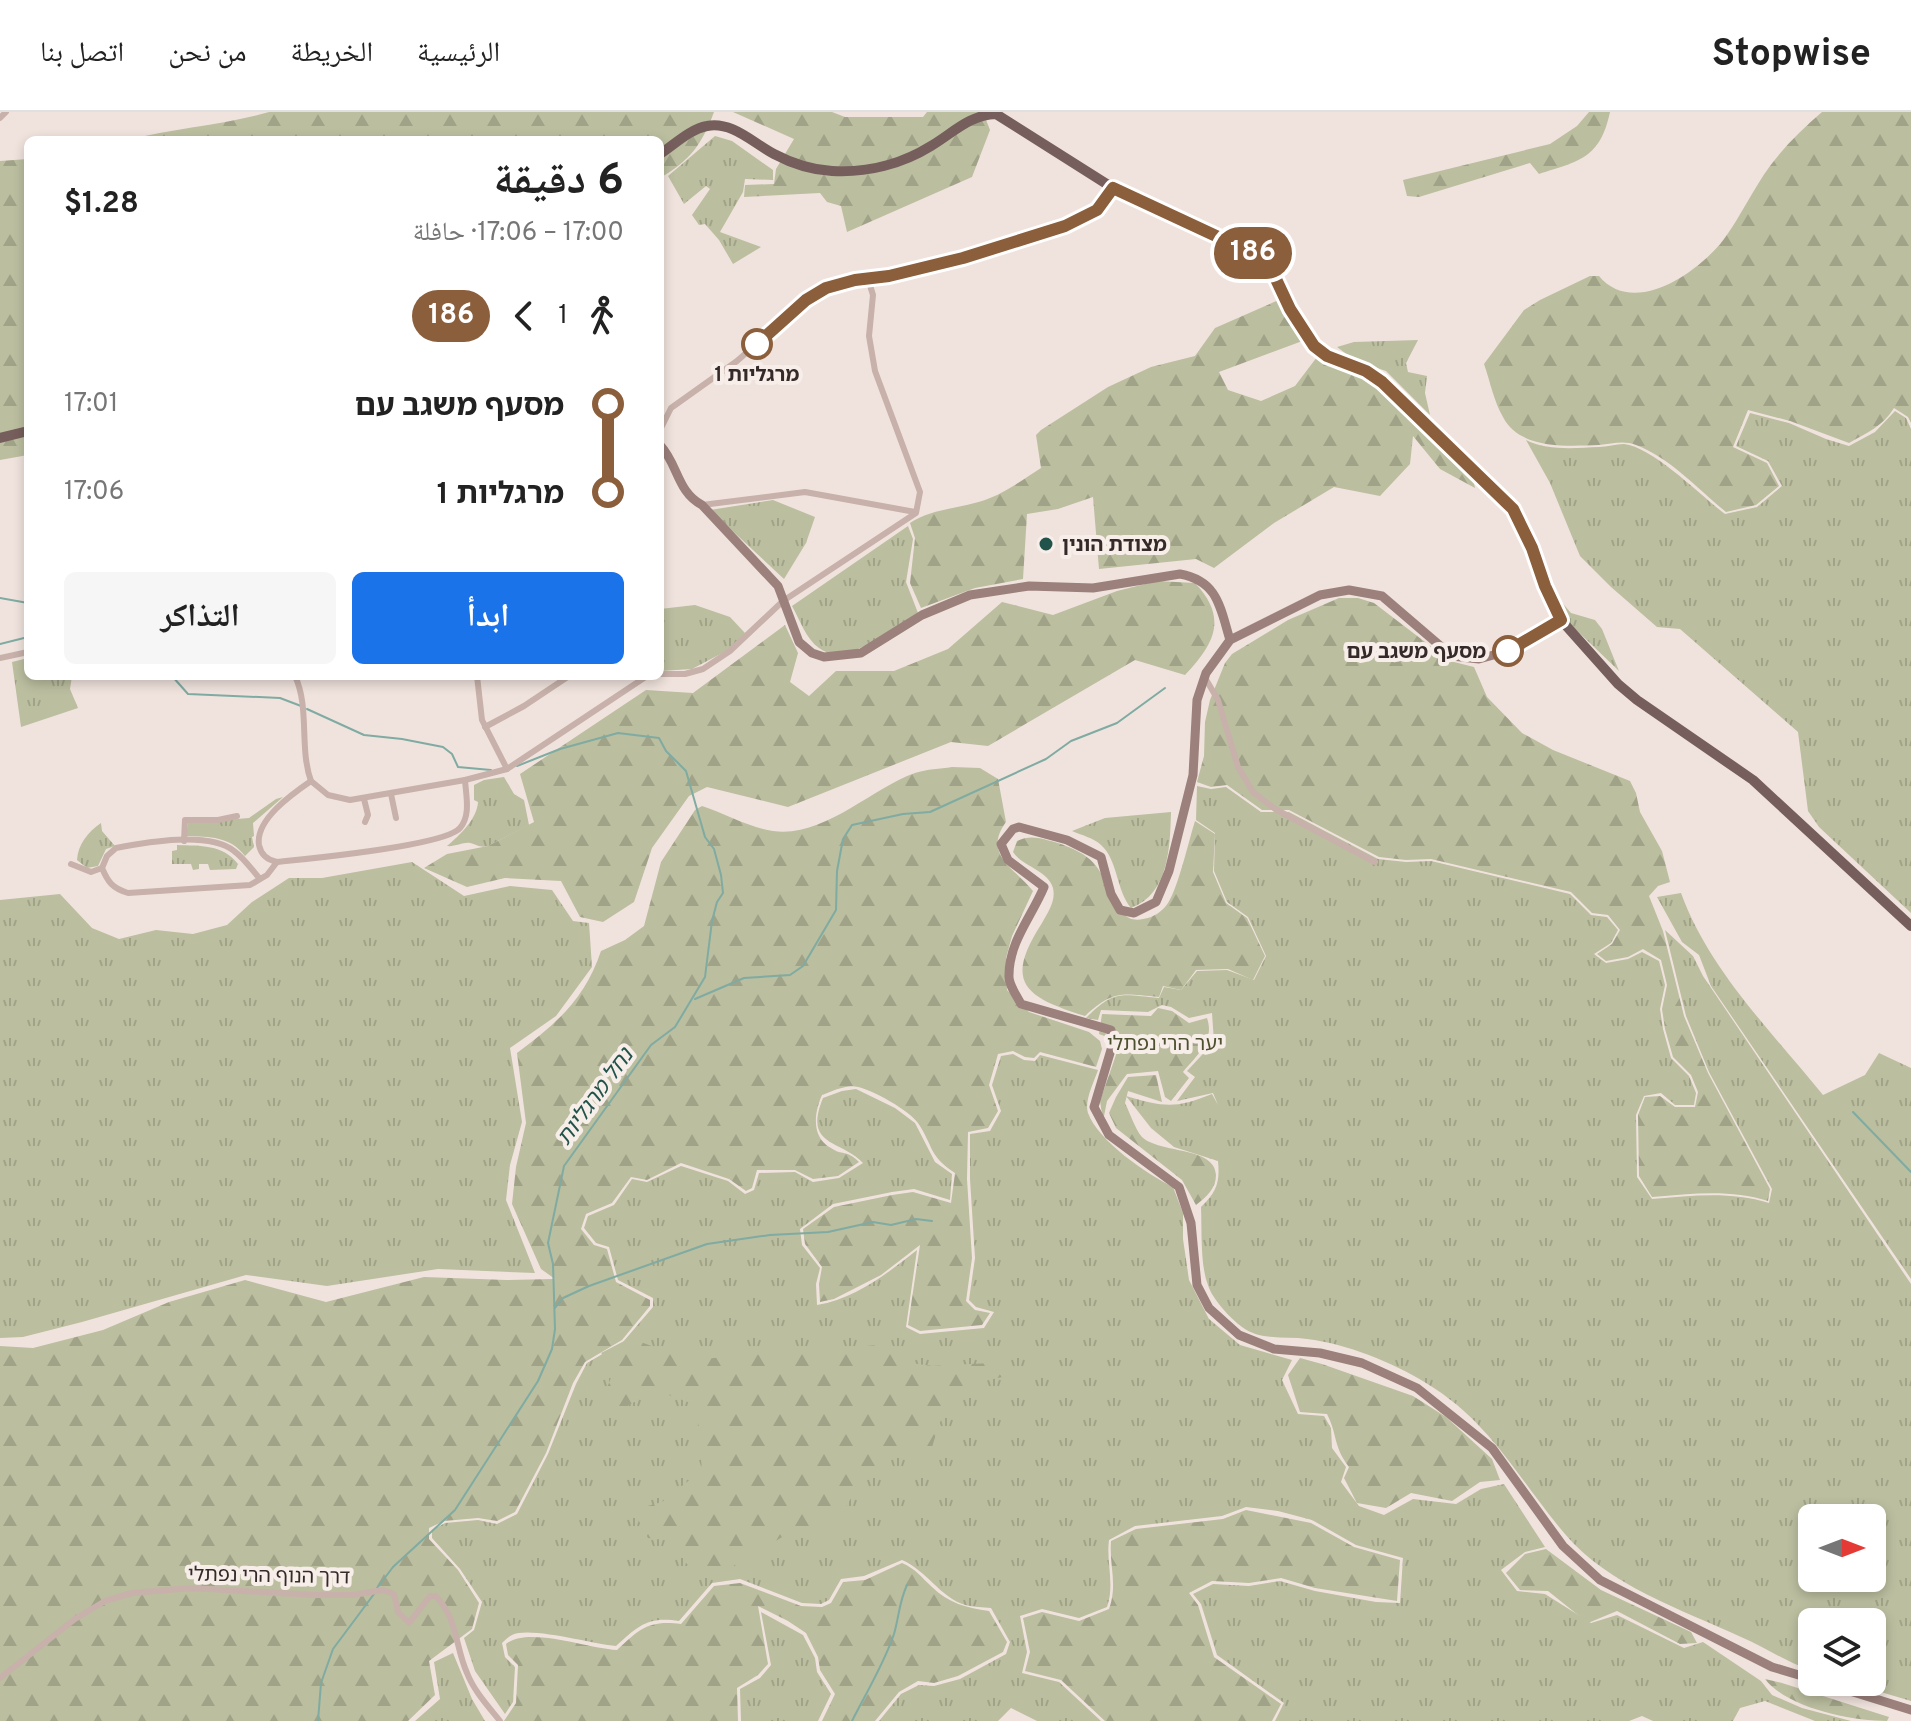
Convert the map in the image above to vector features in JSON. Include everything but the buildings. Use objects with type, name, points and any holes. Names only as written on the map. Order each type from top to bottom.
[{"type":"main road","points":[[664,151],[695,131],[714,126],[740,132],[781,157],[808,167],[831,171],[867,169],[911,157],[969,119],[996,114],[1113,188],[1259,256],[1275,277],[1290,309],[1314,346],[1327,356],[1366,371],[1382,382],[1513,509],[1561,620],[1618,684],[1753,780],[1911,926]]},
{"type":"main road","points":[[0,438],[24,432]]},
{"type":"main road","points":[[664,450],[689,498],[702,505],[778,586],[799,642],[812,653],[828,657],[861,653],[922,615],[970,595],[1029,586],[1093,588],[1160,575],[1192,576],[1213,591],[1230,640]]},
{"type":"main road","points":[[1561,620],[1508,651],[1479,659],[1452,656],[1382,596],[1349,590],[1320,595],[1230,640],[1204,676],[1197,700],[1193,775],[1169,871],[1156,902],[1134,913],[1120,910],[1111,894],[1101,857],[1067,840],[1019,827],[1013,829],[1001,844],[1008,860],[1044,887],[1032,915],[1019,933],[1008,977],[1021,1004],[1111,1030],[1113,1043],[1094,1107],[1109,1135],[1179,1187],[1191,1223],[1197,1285],[1209,1308],[1239,1335],[1274,1349],[1320,1353],[1362,1363],[1417,1388],[1492,1448],[1563,1546],[1600,1580],[1772,1667],[1798,1675]]},
{"type":"main road","points":[[1866,1696],[1911,1710]]},
{"type":"street","points":[[0,118],[6,112]]},
{"type":"street","points":[[664,422],[671,408],[737,361],[806,300],[835,285],[963,258],[1065,226],[1097,210],[1113,188]]},
{"type":"street","points":[[664,674],[685,674],[703,669],[730,651],[783,601],[916,513],[920,492],[882,396],[870,348],[873,295],[868,279]]},
{"type":"street","points":[[702,505],[805,492],[916,513]]},
{"type":"street","points":[[0,658],[24,653]]},
{"type":"street","points":[[1204,676],[1218,700],[1238,767],[1253,792],[1275,809],[1375,862]]},
{"type":"street","points":[[296,680],[302,695],[303,731],[311,781],[338,799],[364,799],[507,769],[641,680]]},
{"type":"street","points":[[477,680],[485,727],[507,769]]},
{"type":"street","points":[[485,727],[563,680]]},
{"type":"street","points":[[311,781],[292,794],[263,823],[260,849],[269,861],[338,855],[454,835],[463,826],[467,814],[465,780]]},
{"type":"street","points":[[391,794],[396,818]]},
{"type":"street","points":[[364,799],[368,815],[365,822]]},
{"type":"street","points":[[184,841],[185,820],[218,820],[237,816]]},
{"type":"street","points":[[260,879],[235,851],[219,842],[204,839],[116,848],[107,856],[102,868],[108,882],[128,893],[250,885],[267,875],[277,862]]},
{"type":"street","points":[[71,864],[91,872],[102,868]]},
{"type":"street","name":"דרך הנוף הרי נפתלי","points":[[0,1678],[75,1619],[105,1601],[132,1593],[191,1588],[329,1595],[383,1590],[394,1594],[398,1612],[409,1623],[414,1621],[430,1596],[436,1596],[459,1642],[465,1670],[500,1721]]},
{"type":"green space","points":[[269,112],[714,112],[694,151],[664,175],[664,136],[146,136]]},
{"type":"green space","points":[[733,112],[832,112],[845,117],[923,117],[927,112],[983,112],[990,130],[972,177],[847,232],[841,206],[827,202],[820,193],[744,197],[745,185],[774,184],[776,169],[794,139]]},
{"type":"green space","points":[[1589,112],[1610,112],[1606,128],[1594,149],[1576,161],[1539,174],[1530,163],[1419,197],[1407,196],[1403,180],[1550,144],[1577,126]]},
{"type":"green space","points":[[1822,112],[1911,112],[1911,423],[1908,417],[1894,408],[1880,424],[1849,443],[1790,421],[1748,410],[1733,447],[1767,463],[1779,486],[1756,505],[1726,512],[1672,466],[1636,445],[1546,444],[1533,441],[1511,428],[1497,405],[1484,364],[1524,310],[1590,276],[1599,276],[1613,288],[1630,293],[1665,286],[1683,276],[1713,252],[1770,166]]},
{"type":"green space","points":[[715,136],[732,141],[773,170],[773,180],[745,179],[743,192],[720,232],[761,247],[733,264],[719,240],[705,224],[699,225],[692,215],[710,189],[706,186],[684,204],[668,176]]},
{"type":"green space","points":[[24,159],[24,456],[0,460],[0,161]]},
{"type":"green space","points":[[1281,299],[1305,340],[1219,372],[1228,390],[1261,401],[1295,386],[1317,357],[1377,384],[1392,395],[1474,483],[1475,488],[1440,469],[1413,436],[1410,464],[1380,496],[1334,487],[1274,523],[1214,568],[1196,559],[1099,569],[1093,497],[1058,509],[1027,514],[1023,579],[975,588],[921,608],[910,583],[915,538],[910,523],[929,514],[980,502],[1010,488],[1041,468],[1036,435],[1041,430],[1108,387],[1151,367],[1195,356],[1215,328]]},
{"type":"green space","points":[[1418,340],[1406,363],[1408,372],[1427,376],[1425,393],[1430,415],[1386,371],[1356,361],[1337,347],[1354,342]]},
{"type":"green space","points":[[1895,411],[1906,418],[1911,429],[1911,913],[1819,827],[1808,811],[1798,732],[1680,629],[1657,627],[1580,556],[1550,483],[1526,440],[1562,448],[1624,444],[1636,447],[1676,473],[1725,514],[1757,507],[1782,486],[1768,461],[1736,446],[1750,413],[1789,423],[1849,446],[1875,432]]},
{"type":"green space","points":[[773,500],[815,517],[806,543],[784,579],[710,510]]},
{"type":"green space","points":[[908,526],[913,539],[906,582],[918,613],[856,650],[830,653],[819,648],[807,634],[792,606]]},
{"type":"green space","points":[[1157,581],[1195,583],[1212,608],[1214,630],[1210,641],[1185,675],[1135,660],[988,746],[951,742],[788,807],[707,787],[689,796],[652,848],[634,902],[603,922],[580,917],[561,881],[505,878],[467,887],[424,868],[447,854],[488,846],[534,822],[520,774],[646,690],[693,693],[785,625],[798,653],[790,682],[809,696],[836,671],[894,671],[948,649],[1002,602],[1053,615],[1117,591]]},
{"type":"green space","points":[[1552,591],[1571,613],[1595,620],[1602,629],[1619,671],[1568,622]]},
{"type":"green space","points":[[1339,598],[1358,598],[1374,603],[1450,661],[1474,667],[1487,697],[1522,733],[1553,750],[1630,781],[1640,812],[1662,851],[1670,882],[1658,886],[1649,896],[1663,931],[1684,1016],[1708,1073],[1770,1189],[1768,1201],[1725,1194],[1652,1197],[1639,1176],[1638,1115],[1645,1097],[1660,1096],[1675,1107],[1695,1107],[1698,1092],[1691,1075],[1673,1057],[1665,1029],[1662,1009],[1667,985],[1661,960],[1643,949],[1628,957],[1606,961],[1597,954],[1612,944],[1620,930],[1608,915],[1592,913],[1571,892],[1431,859],[1379,857],[1289,810],[1262,810],[1227,785],[1211,787],[1197,782],[1204,756],[1205,722],[1210,700],[1225,663],[1232,654],[1288,620]]},
{"type":"green space","points":[[695,605],[730,617],[745,633],[730,649],[692,669],[664,671],[664,609]]},
{"type":"green space","points":[[24,659],[24,680],[71,680],[70,689],[78,708],[21,727],[12,662]]},
{"type":"green space","points":[[952,767],[980,768],[998,779],[1006,822],[1000,833],[999,852],[1033,891],[1012,936],[1006,958],[1007,990],[1029,1012],[1089,1032],[1100,1041],[1102,1049],[1096,1067],[1040,1052],[1034,1058],[1013,1051],[998,1054],[989,1085],[998,1111],[988,1128],[968,1132],[967,1179],[972,1258],[966,1301],[975,1310],[990,1313],[982,1325],[920,1331],[908,1325],[920,1245],[881,1275],[834,1299],[820,1302],[822,1267],[805,1244],[803,1229],[834,1207],[892,1195],[913,1192],[951,1203],[955,1173],[936,1156],[914,1118],[891,1102],[854,1086],[822,1095],[816,1117],[820,1138],[831,1148],[851,1155],[859,1162],[838,1176],[813,1179],[795,1170],[757,1170],[752,1188],[746,1191],[729,1179],[681,1163],[647,1180],[631,1177],[612,1203],[586,1214],[581,1229],[594,1245],[607,1249],[616,1282],[650,1300],[650,1306],[622,1340],[585,1362],[573,1383],[546,1453],[515,1512],[497,1521],[478,1518],[444,1521],[429,1528],[429,1539],[458,1570],[479,1603],[472,1629],[429,1661],[435,1695],[408,1721],[0,1721],[0,1346],[33,1348],[103,1330],[169,1302],[245,1280],[326,1302],[424,1277],[555,1279],[541,1269],[512,1204],[526,1123],[517,1053],[544,1032],[578,997],[601,951],[625,940],[644,926],[661,862],[695,810],[702,806],[764,829],[792,831],[828,820],[915,773]]},
{"type":"green space","points":[[504,777],[514,794],[524,800],[529,825],[488,846],[467,843],[447,846],[475,814],[478,802],[474,800],[474,785]]},
{"type":"green space","points":[[1197,786],[1211,789],[1226,787],[1261,812],[1289,812],[1378,859],[1431,861],[1570,894],[1591,915],[1607,917],[1618,930],[1611,943],[1594,954],[1606,963],[1628,959],[1642,952],[1659,961],[1665,985],[1660,1009],[1671,1058],[1689,1076],[1696,1093],[1694,1105],[1675,1105],[1661,1093],[1644,1096],[1636,1115],[1637,1177],[1652,1199],[1725,1196],[1769,1203],[1772,1189],[1709,1072],[1686,1016],[1665,930],[1693,956],[1703,976],[1911,1284],[1911,1701],[1886,1694],[1886,1608],[1798,1608],[1798,1665],[1793,1663],[1647,1594],[1603,1568],[1565,1534],[1502,1452],[1469,1415],[1426,1383],[1384,1361],[1338,1345],[1257,1334],[1242,1327],[1222,1308],[1205,1277],[1201,1207],[1216,1186],[1218,1161],[1174,1147],[1151,1128],[1126,1096],[1169,1105],[1212,1094],[1218,1105],[1213,1093],[1177,1101],[1195,1077],[1187,1071],[1214,1042],[1212,1013],[1189,1018],[1162,1005],[1148,1012],[1101,1010],[1098,1020],[1086,1018],[1112,998],[1127,995],[1159,998],[1164,987],[1181,990],[1197,971],[1227,970],[1254,980],[1266,956],[1248,917],[1227,902],[1214,871],[1215,833],[1196,820]]},
{"type":"green space","points":[[283,797],[253,823],[254,847],[245,856],[226,841],[186,836],[188,823],[249,818]]},
{"type":"green space","points":[[1171,812],[1168,854],[1160,881],[1144,901],[1131,908],[1122,893],[1107,851],[1095,840],[1072,831],[1105,818]]},
{"type":"green space","points":[[1195,821],[1215,834],[1213,872],[1226,903],[1247,918],[1265,956],[1253,980],[1228,969],[1196,970],[1181,990],[1163,986],[1159,997],[1119,995],[1104,1001],[1085,1016],[1047,1002],[1035,994],[1026,985],[1024,960],[1051,906],[1054,893],[1046,877],[1013,852],[1017,841],[1042,839],[1074,849],[1085,856],[1099,870],[1124,914],[1140,920],[1157,914],[1172,896]]},
{"type":"green space","points":[[101,823],[102,831],[115,846],[106,849],[98,866],[87,868],[77,860],[79,849],[88,834]]},
{"type":"green space","points":[[177,845],[218,849],[238,864],[236,869],[210,870],[208,864],[199,864],[199,869],[193,870],[191,864],[172,864],[172,851],[177,850]]},
{"type":"green space","points":[[412,862],[464,896],[510,886],[552,890],[573,921],[589,923],[592,967],[556,1016],[510,1048],[522,1122],[510,1165],[506,1200],[535,1273],[438,1269],[327,1286],[246,1275],[82,1322],[23,1337],[0,1338],[0,900],[60,894],[92,928],[119,939],[156,930],[193,934],[227,925],[252,902],[289,878],[322,878]]},
{"type":"green space","points":[[1681,893],[1693,921],[1725,974],[1823,1095],[1865,1075],[1879,1053],[1911,1068],[1911,1279],[1711,986],[1699,955],[1682,942],[1657,897]]},
{"type":"green space","name":"יער הרי נפתלי","points":[[1158,1008],[1172,1011],[1189,1023],[1207,1018],[1207,1041],[1183,1072],[1189,1078],[1171,1101],[1165,1097],[1158,1071],[1127,1074],[1107,1101],[1103,1121],[1100,1101],[1118,1049],[1107,1037],[1099,1034],[1102,1014],[1151,1016]]},
{"type":"green space","points":[[1013,1054],[1035,1061],[1040,1055],[1098,1070],[1088,1097],[1088,1113],[1093,1124],[1112,1145],[1173,1187],[1183,1213],[1189,1280],[1209,1319],[1240,1345],[1292,1360],[1282,1380],[1298,1414],[1324,1416],[1331,1428],[1332,1448],[1346,1467],[1341,1482],[1359,1506],[1384,1515],[1413,1499],[1456,1504],[1481,1489],[1504,1484],[1545,1547],[1525,1552],[1501,1570],[1517,1591],[1545,1594],[1591,1623],[1617,1615],[1684,1648],[1703,1642],[1761,1681],[1772,1695],[1802,1708],[1851,1721],[1815,1721],[1765,1701],[1740,1708],[1733,1721],[1653,1721],[1642,1716],[1629,1721],[1275,1721],[1284,1703],[1217,1655],[1201,1604],[1193,1594],[1213,1584],[1249,1586],[1280,1581],[1315,1591],[1400,1603],[1403,1558],[1356,1545],[1312,1520],[1246,1507],[1222,1516],[1135,1526],[1109,1540],[1110,1590],[1107,1607],[1079,1618],[1042,1609],[1020,1616],[1027,1652],[1022,1673],[1059,1682],[1101,1721],[1037,1721],[1011,1708],[998,1721],[879,1721],[901,1694],[919,1685],[934,1686],[960,1679],[1006,1654],[1010,1642],[991,1608],[968,1606],[956,1601],[902,1560],[864,1576],[841,1579],[829,1600],[821,1604],[802,1603],[740,1579],[712,1583],[679,1621],[651,1621],[616,1646],[546,1634],[512,1635],[502,1643],[505,1657],[515,1667],[513,1702],[505,1714],[475,1671],[464,1638],[474,1630],[482,1602],[460,1569],[432,1538],[432,1530],[445,1523],[478,1520],[497,1524],[517,1514],[548,1454],[587,1363],[623,1342],[653,1307],[653,1298],[618,1280],[609,1247],[596,1243],[584,1228],[588,1216],[614,1205],[632,1179],[647,1182],[681,1166],[728,1181],[745,1194],[754,1190],[759,1173],[795,1172],[813,1182],[839,1178],[863,1163],[821,1134],[818,1114],[823,1098],[856,1089],[895,1108],[915,1123],[935,1162],[952,1174],[950,1200],[914,1189],[892,1192],[833,1204],[800,1229],[802,1245],[820,1268],[816,1284],[817,1305],[858,1291],[917,1250],[906,1327],[920,1334],[984,1328],[994,1312],[976,1307],[969,1300],[975,1258],[970,1134],[990,1131],[1001,1111],[992,1085],[1001,1056]]},
{"type":"green space","points":[[1156,1075],[1162,1102],[1128,1091],[1125,1103],[1142,1137],[1161,1146],[1207,1159],[1213,1166],[1216,1175],[1212,1189],[1196,1205],[1182,1180],[1116,1128],[1109,1113],[1128,1077]]},
{"type":"green space","points":[[630,1338],[689,1360],[879,1345],[904,1362],[932,1366],[991,1363],[1002,1377],[959,1387],[939,1424],[930,1454],[902,1448],[867,1472],[833,1528],[799,1527],[718,1575],[687,1564],[672,1541],[648,1538],[633,1510],[662,1502],[702,1470],[696,1405],[655,1390],[619,1411],[602,1402],[614,1369],[601,1353]]},
{"type":"green space","points":[[1300,1358],[1413,1396],[1446,1417],[1492,1459],[1500,1480],[1480,1482],[1452,1501],[1411,1493],[1386,1508],[1357,1503],[1344,1478],[1349,1467],[1340,1453],[1327,1414],[1300,1412],[1288,1375]]},
{"type":"green space","points":[[1246,1510],[1311,1523],[1354,1547],[1400,1560],[1397,1601],[1315,1588],[1281,1578],[1249,1583],[1212,1581],[1189,1593],[1198,1605],[1214,1657],[1281,1704],[1272,1721],[1105,1721],[1061,1680],[1025,1671],[1030,1652],[1023,1618],[1042,1612],[1079,1621],[1109,1609],[1113,1591],[1111,1541],[1136,1529],[1223,1519]]},
{"type":"green space","points":[[1546,1549],[1601,1590],[1691,1632],[1697,1643],[1680,1644],[1617,1611],[1588,1623],[1548,1591],[1520,1590],[1506,1573],[1525,1554]]},
{"type":"green space","points":[[902,1563],[951,1601],[989,1611],[1007,1642],[1003,1652],[958,1676],[934,1683],[918,1681],[899,1692],[875,1721],[822,1721],[835,1694],[820,1670],[818,1657],[806,1633],[758,1606],[768,1664],[758,1675],[737,1688],[738,1721],[504,1721],[516,1703],[518,1665],[508,1655],[506,1644],[516,1639],[543,1637],[617,1650],[652,1625],[681,1624],[714,1586],[740,1583],[801,1606],[822,1607],[831,1603],[843,1582],[865,1580]]},
{"type":"green space","points":[[761,1612],[803,1635],[815,1658],[817,1672],[831,1694],[818,1721],[741,1721],[740,1689],[760,1678],[771,1665]]},
{"type":"green space","points":[[453,1653],[485,1721],[415,1721],[440,1699],[434,1662]]},
{"type":"green space","points":[[1765,1679],[1798,1688],[1798,1696],[1823,1696],[1889,1717],[1887,1721],[1872,1720],[1821,1711],[1788,1698]]},
{"type":"waterway","points":[[0,598],[24,602]]},
{"type":"waterway","points":[[0,644],[24,638]]},
{"type":"waterway","points":[[176,680],[188,694],[280,698],[301,706]]},
{"type":"waterway","points":[[695,999],[744,978],[790,975],[803,966],[836,910],[837,871],[843,839],[852,825],[903,814],[930,812],[1046,759],[1071,741],[1117,723],[1165,688]]},
{"type":"waterway","points":[[307,709],[364,735],[443,747],[452,754],[458,767],[491,770]]},
{"type":"waterway","name":"נחל מרגליות","points":[[377,1588],[393,1567],[455,1510],[538,1381],[552,1349],[555,1329],[553,1264],[548,1243],[564,1166],[651,1045],[675,1027],[705,977],[712,921],[723,893],[714,849],[705,837],[686,771],[666,751],[659,738],[618,733],[560,749],[517,766]]},
{"type":"waterway","points":[[1853,1112],[1911,1172]]},
{"type":"waterway","points":[[555,1308],[563,1298],[589,1286],[707,1244],[770,1235],[828,1232],[873,1222],[891,1225],[916,1219],[932,1221]]},
{"type":"waterway","points":[[852,1721],[890,1645],[907,1585]]},
{"type":"waterway","name":"נחל מרגליות","points":[[318,1721],[321,1683],[333,1649],[374,1594]]},
{"type":"bus line","name":"186","points":[[757,344],[806,300],[826,288],[963,258],[1065,226],[1097,210],[1113,188],[1259,256],[1282,288],[1290,309],[1314,346],[1327,356],[1366,371],[1393,391],[1513,509],[1561,620],[1508,651]]},
{"type":"place","name":"מרגליות 1","points":[[757,344]]},
{"type":"place","name":"מצודת הונין","points":[[1046,544]]},
{"type":"place","name":"מסעף משגב עם","points":[[1508,651]]}]
